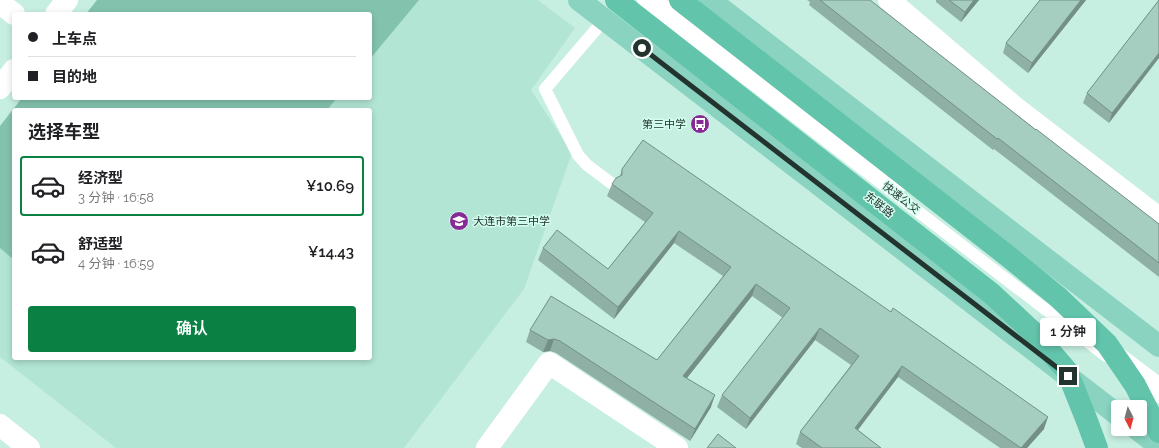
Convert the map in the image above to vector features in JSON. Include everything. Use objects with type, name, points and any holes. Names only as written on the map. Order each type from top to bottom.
[{"type":"highway","name":"东联路","points":[[616,0],[992,294],[1035,334],[1067,371],[1087,420],[1096,448]]},
{"type":"highway","points":[[680,0],[1058,297],[1107,344],[1135,385],[1159,432]]},
{"type":"main road","points":[[579,0],[1111,410]]},
{"type":"main road","points":[[710,0],[1159,346]]},
{"type":"main road","points":[[1146,436],[1159,446]]},
{"type":"street","points":[[58,12],[67,0]]},
{"type":"street","points":[[888,0],[1016,109],[1159,218]]},
{"type":"street","points":[[0,3],[12,12]]},
{"type":"street","points":[[0,88],[12,73]]},
{"type":"street","points":[[487,448],[549,363],[677,448]]},
{"type":"street","points":[[0,424],[29,448]]},
{"type":"lane","name":"快速公交","points":[[643,0],[1159,397]]},
{"type":"lane","name":"快速公交","points":[[657,0],[1159,383]]},
{"type":"lane","points":[[604,20],[545,88],[578,155],[587,165],[611,183]]},
{"type":"shaded area","name":"大连市第三中学","points":[[97,0],[538,0],[575,28],[531,90],[572,153],[524,289],[404,448],[116,448],[0,357],[0,126],[12,111],[12,360],[372,360],[372,108],[14,108],[20,100],[372,100],[372,12],[88,12]]},
{"type":"shaded area","points":[[97,0],[419,0],[372,57],[372,12],[88,12]]},
{"type":"shaded area","points":[[20,100],[335,100],[329,108],[14,108]]},
{"type":"shaded area","points":[[12,111],[12,258],[0,248],[0,126]]},
{"type":"building","points":[[820,0],[870,0],[1159,224],[1159,263],[998,138],[997,139]]},
{"type":"building","points":[[949,0],[974,0],[965,12]]},
{"type":"building","points":[[1040,0],[1081,0],[1032,63],[1006,43]]},
{"type":"building","points":[[1159,0],[1159,53],[1112,113],[1087,93]]},
{"type":"building","points":[[643,140],[891,312],[893,308],[1048,417],[1021,448],[902,366],[855,428],[881,448],[822,448],[800,432],[859,356],[820,328],[750,418],[722,395],[790,308],[756,284],[683,376],[715,395],[695,429],[560,341],[554,339],[548,340],[530,330],[551,296],[657,360],[731,267],[679,231],[618,307],[543,248],[557,230],[608,269],[653,213],[612,184],[616,178],[622,175],[622,169]]},
{"type":"building","points":[[718,434],[736,448],[707,448]]},
{"type":"place","name":"第三中学","points":[[700,124]]},
{"type":"place","name":"大连市第三中学","points":[[459,221]]},
{"type":"route","points":[[642,48],[1068,376]]}]
